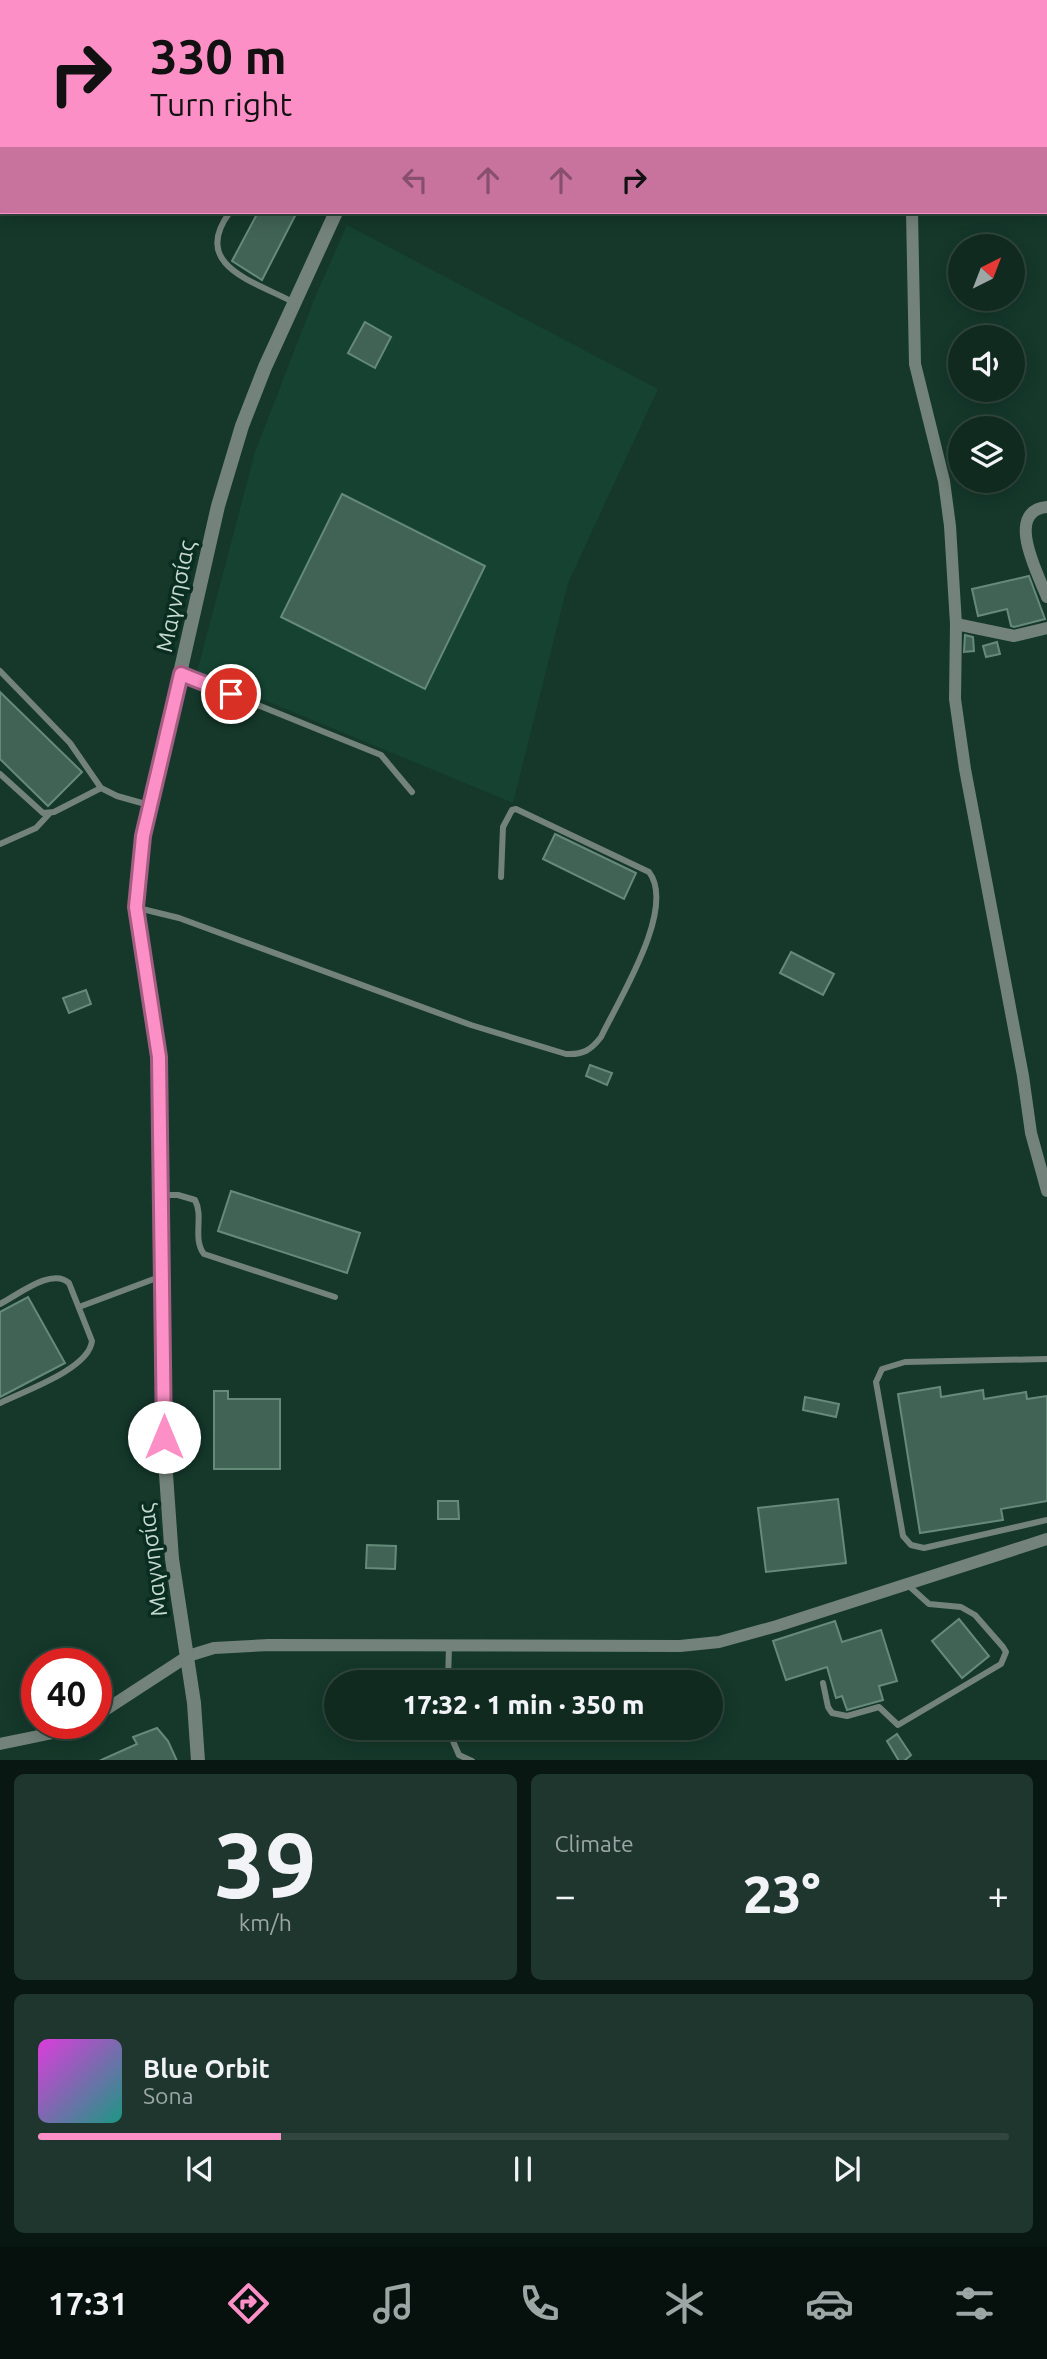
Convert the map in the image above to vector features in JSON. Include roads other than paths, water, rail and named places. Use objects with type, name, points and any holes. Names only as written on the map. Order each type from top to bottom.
[{"type":"street","name":"Μαγνησίας","points":[[198,1760],[188,1656],[172,1559],[165,1460],[159,1057],[136,907],[149,805],[218,506],[242,426],[293,302],[335,214]]},
{"type":"street","points":[[912,214],[915,364],[944,481],[950,526],[956,624],[955,699],[965,769],[1023,1076],[1031,1133],[1047,1191]]},
{"type":"street","points":[[1047,507],[1033,510],[1027,516],[1026,538],[1047,597]]},
{"type":"street","points":[[956,624],[1014,636],[1047,628]]},
{"type":"street","points":[[112,1706],[188,1656],[214,1648],[270,1644],[680,1646],[719,1642],[909,1586],[1047,1539]]},
{"type":"street","points":[[0,1744],[24,1739]]},
{"type":"lane","points":[[229,214],[218,230],[215,245],[218,257],[231,268],[293,302]]},
{"type":"lane","points":[[0,671],[70,743],[101,788],[149,805]]},
{"type":"lane","points":[[181,674],[382,755],[412,792]]},
{"type":"lane","points":[[0,774],[43,813],[49,814]]},
{"type":"lane","points":[[0,844],[36,828],[49,814],[101,788]]},
{"type":"lane","points":[[136,907],[192,922],[471,1024],[566,1054],[581,1055],[593,1048],[601,1037],[643,951],[654,919],[657,895],[654,879],[649,872],[516,809],[512,810],[503,827],[501,877]]},
{"type":"lane","points":[[162,1195],[178,1195],[195,1200],[198,1206],[199,1245],[204,1254],[335,1297]]},
{"type":"lane","points":[[0,1304],[57,1276],[69,1283],[92,1341],[87,1355],[68,1369],[0,1403]]},
{"type":"lane","points":[[79,1307],[162,1276]]},
{"type":"lane","points":[[1047,1359],[905,1362],[882,1369],[876,1382],[903,1536],[911,1545],[924,1548],[1047,1520]]},
{"type":"lane","points":[[823,1683],[828,1707],[832,1713],[847,1716],[879,1707],[898,1725],[1001,1664],[1006,1652],[975,1615],[961,1607],[929,1604],[909,1586]]},
{"type":"lane","points":[[448,1670],[449,1645]]},
{"type":"lane","points":[[453,1740],[459,1755],[472,1760]]}]
